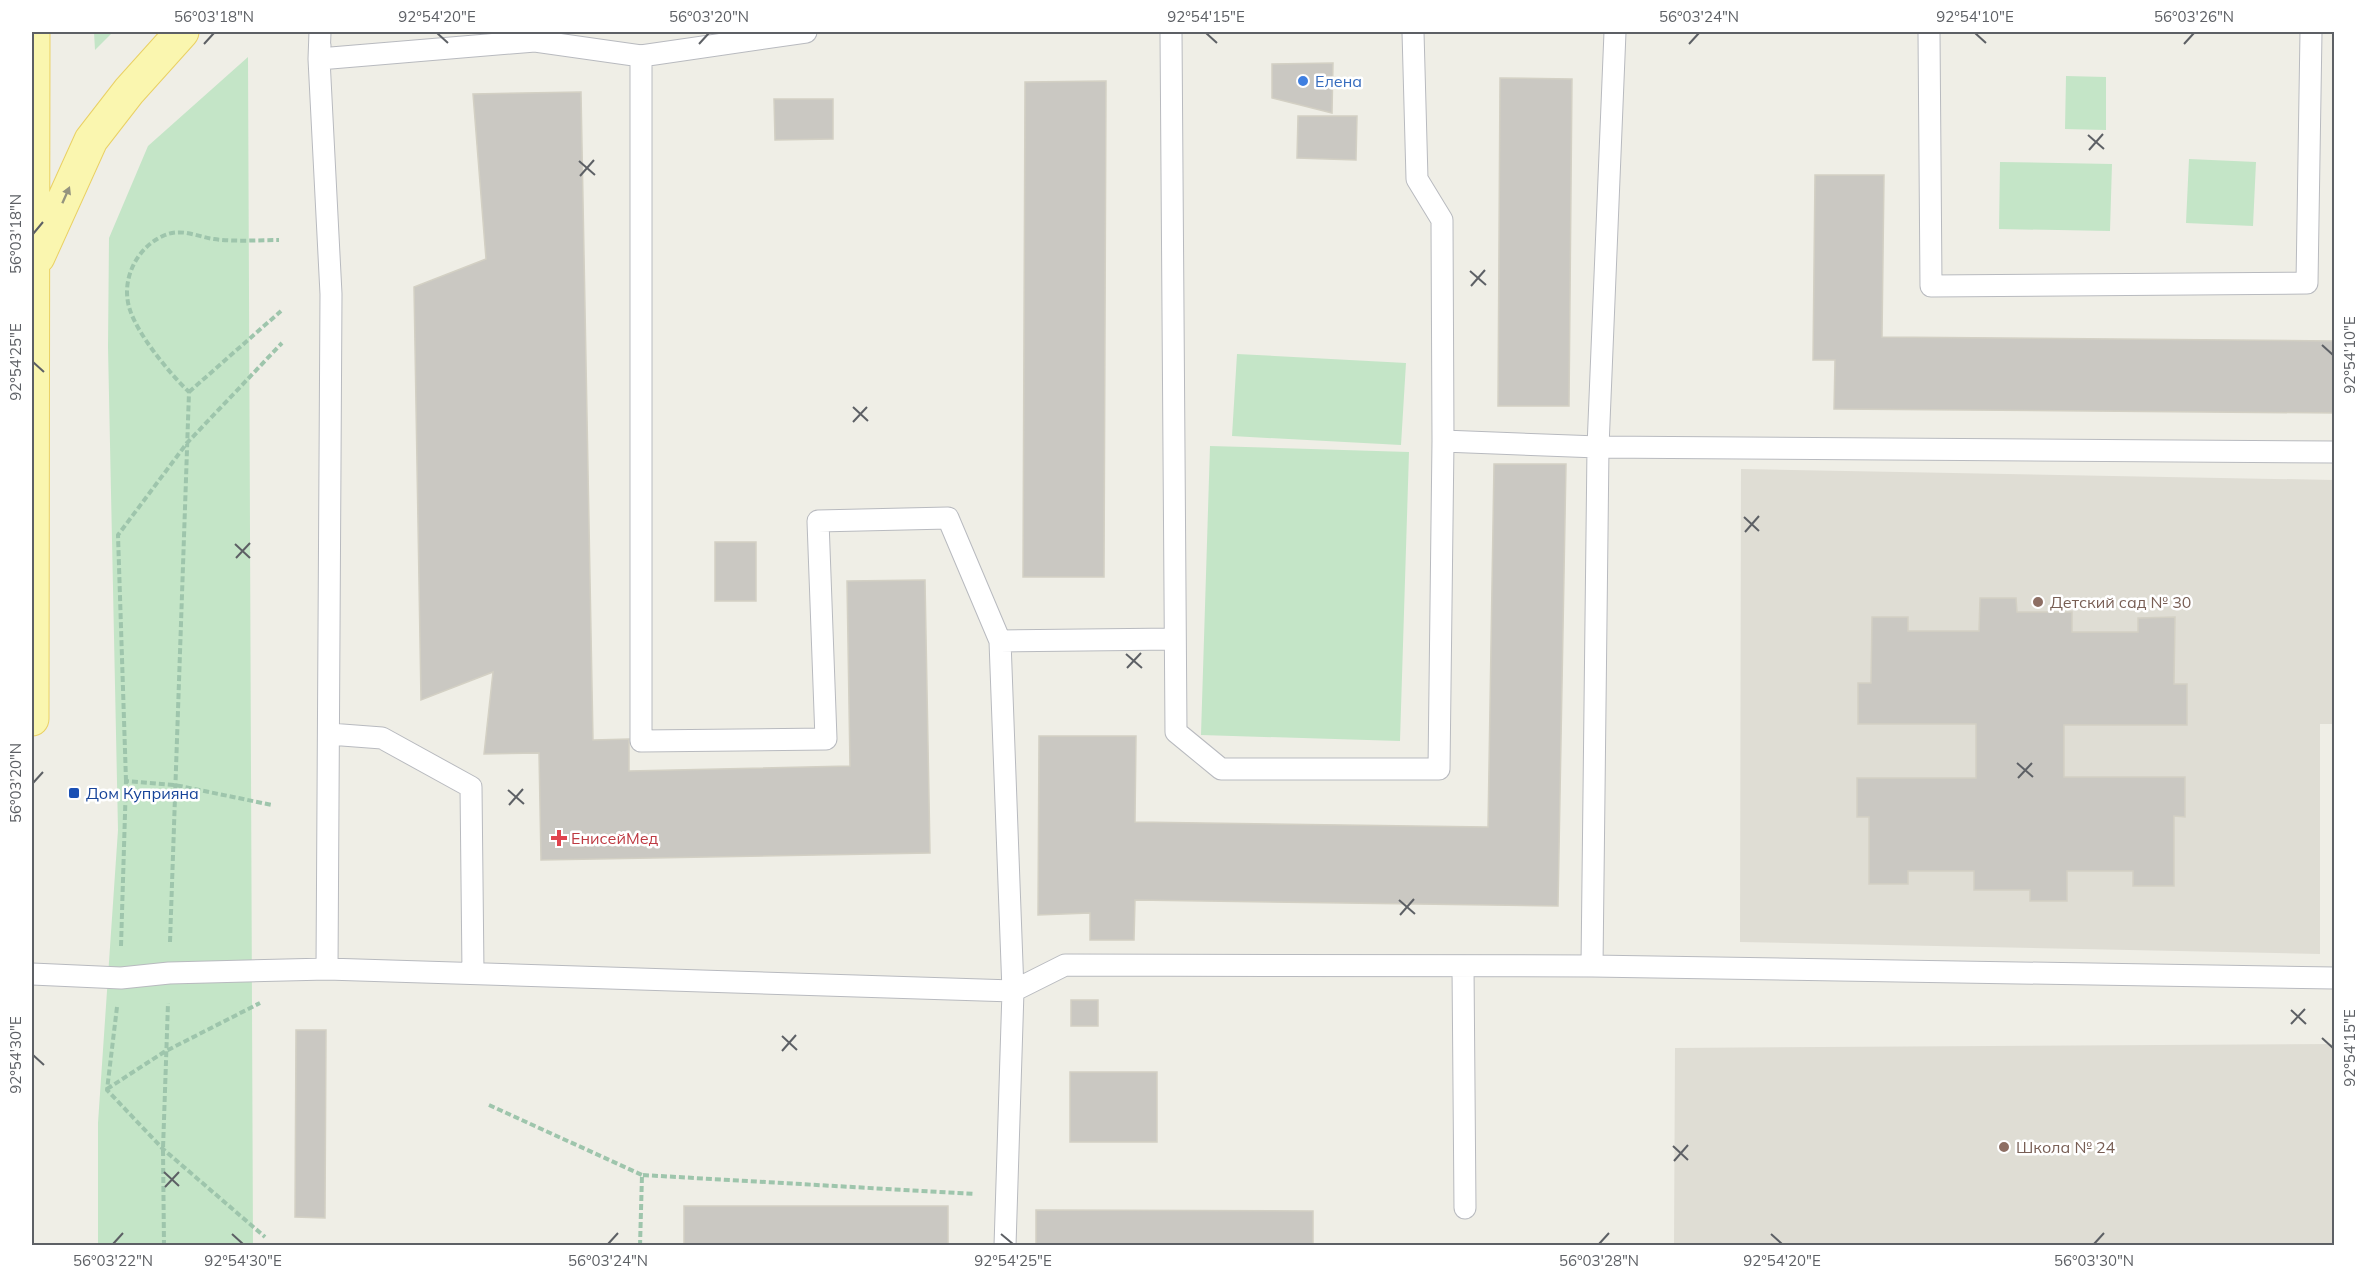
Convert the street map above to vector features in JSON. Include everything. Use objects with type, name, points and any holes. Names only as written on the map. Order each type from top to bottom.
[{"type":"main road","points":[[32,719],[33,32]]},
{"type":"main road","points":[[34,267],[91,140],[129,91],[182,32]]},
{"type":"lane","points":[[320,32],[319,59],[331,294],[327,969]]},
{"type":"lane","points":[[319,59],[534,36],[641,56],[806,32]]},
{"type":"lane","points":[[1171,32],[1176,732],[1221,769],[1439,769],[1443,441],[1442,220],[1417,179],[1413,32]]},
{"type":"lane","points":[[1592,966],[1598,447],[1615,32]]},
{"type":"lane","points":[[1929,32],[1931,286],[2307,283],[2311,32]]},
{"type":"lane","points":[[641,56],[641,741],[826,739],[818,521],[948,518],[1000,641],[1012,992],[1005,1245]]},
{"type":"lane","points":[[1443,441],[1598,447],[2334,452]]},
{"type":"lane","points":[[1000,641],[1174,639]]},
{"type":"lane","points":[[329,734],[382,738],[471,788],[473,973]]},
{"type":"lane","points":[[32,974],[121,978],[170,973],[327,969],[1012,992],[1065,965],[1592,966],[2334,978]]},
{"type":"lane","points":[[1463,966],[1465,1208]]},
{"type":"path","points":[[189,392],[172,376],[131,313],[126,298],[131,268],[141,251],[166,235],[189,232],[213,239],[279,240]]},
{"type":"path","points":[[164,1245],[164,1052],[170,973],[189,392],[281,311]]},
{"type":"path","points":[[126,781],[118,535],[187,443],[282,343]]},
{"type":"path","points":[[107,1090],[164,1052],[266,1000]]},
{"type":"path","points":[[489,1105],[642,1175],[1008,1196]]},
{"type":"path","points":[[640,1245],[642,1175]]},
{"type":"shaded area","name":"Детский сад № 30","points":[[1741,469],[2334,480],[2334,724],[2320,724],[2320,954],[1740,942]]},
{"type":"shaded area","name":"Школа № 24","points":[[2334,1044],[2334,1245],[1674,1246],[1675,1048]]},
{"type":"green space","points":[[94,32],[113,32],[95,50]]},
{"type":"green space","points":[[248,57],[253,1245],[98,1246],[98,1123],[118,830],[108,347],[109,238],[148,146]]},
{"type":"green space","points":[[2066,76],[2106,77],[2106,130],[2065,129]]},
{"type":"green space","points":[[2189,159],[2256,162],[2253,226],[2186,223]]},
{"type":"green space","points":[[2000,162],[2112,164],[2110,231],[1999,229]]},
{"type":"green space","points":[[1237,354],[1406,363],[1401,445],[1232,436]]},
{"type":"green space","points":[[1210,446],[1409,452],[1400,741],[1201,735]]},
{"type":"green space","points":[[2334,1243],[2334,1246],[2219,1245],[2220,1245]]},
{"type":"building","name":"Елена","points":[[1333,63],[1332,113],[1272,98],[1272,64]]},
{"type":"building","points":[[1500,78],[1572,79],[1569,406],[1498,406]]},
{"type":"building","points":[[1106,81],[1104,577],[1023,577],[1025,82]]},
{"type":"building","points":[[581,92],[593,740],[629,739],[629,771],[850,766],[847,581],[925,580],[930,853],[541,860],[539,753],[484,754],[493,672],[421,700],[414,287],[486,259],[473,94]]},
{"type":"building","points":[[774,99],[833,99],[833,139],[775,140]]},
{"type":"building","points":[[1298,116],[1357,116],[1356,160],[1297,158]]},
{"type":"building","points":[[1815,175],[1884,175],[1882,337],[2334,341],[2334,413],[1834,409],[1835,360],[1813,360]]},
{"type":"building","points":[[1494,464],[1566,464],[1558,906],[1135,900],[1134,940],[1090,940],[1090,913],[1038,915],[1039,736],[1136,736],[1135,822],[1488,827]]},
{"type":"building","points":[[715,542],[756,542],[756,601],[715,601]]},
{"type":"building","points":[[1980,598],[2016,598],[2017,612],[2072,612],[2072,632],[2138,632],[2138,618],[2175,617],[2174,684],[2187,684],[2187,725],[2064,725],[2064,777],[2185,777],[2185,817],[2174,816],[2174,886],[2133,886],[2133,871],[2067,871],[2067,901],[2030,901],[2030,890],[1974,890],[1974,871],[1908,871],[1908,884],[1869,884],[1869,817],[1857,817],[1857,778],[1976,778],[1976,724],[1858,724],[1858,683],[1871,683],[1872,617],[1908,617],[1908,631],[1979,631]]},
{"type":"building","points":[[1071,1000],[1098,1000],[1098,1026],[1071,1026]]},
{"type":"building","points":[[296,1030],[326,1030],[325,1218],[295,1217]]},
{"type":"building","points":[[1070,1072],[1157,1072],[1157,1142],[1070,1142]]},
{"type":"building","points":[[684,1206],[948,1206],[948,1246],[684,1246]]},
{"type":"building","points":[[1036,1210],[1313,1211],[1313,1246],[1036,1246]]},
{"type":"place","name":"Елена","points":[[1303,81]]},
{"type":"place","name":"Детский сад № 30","points":[[2038,602]]},
{"type":"place","name":"Дом Куприяна","points":[[74,793]]},
{"type":"place","name":"ЕнисейМед","points":[[559,838]]},
{"type":"place","name":"Школа № 24","points":[[2004,1147]]}]
